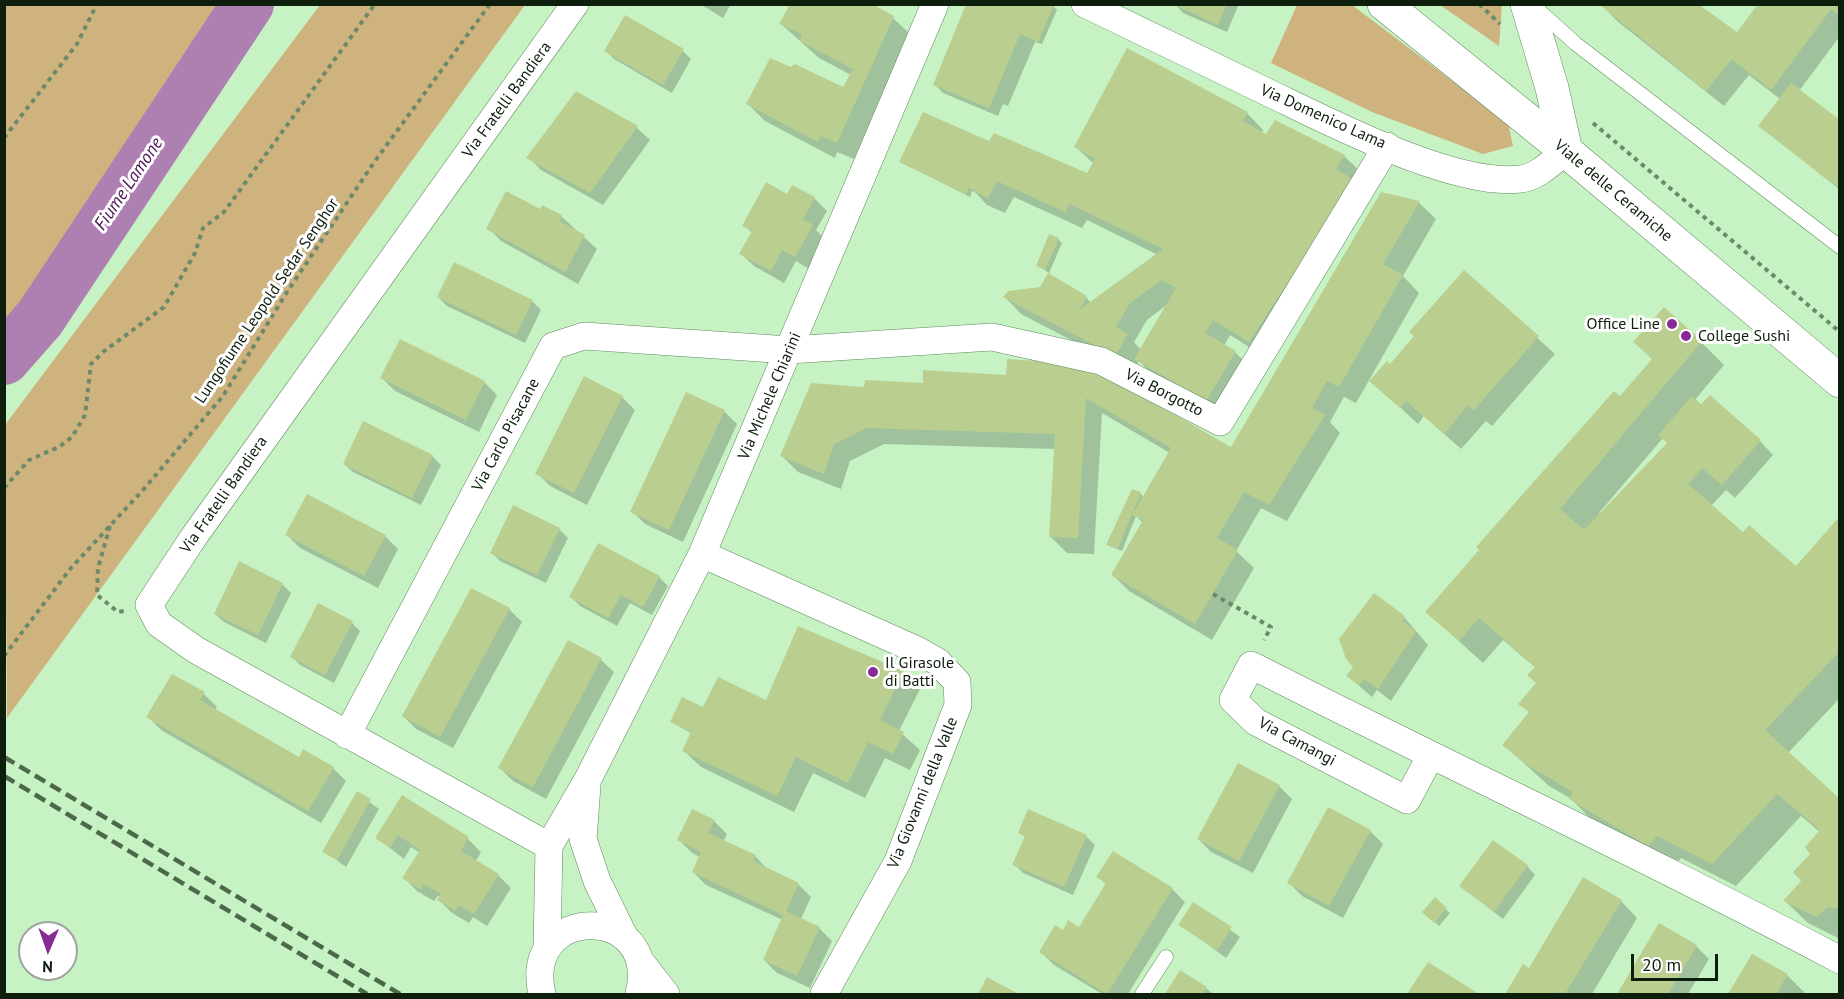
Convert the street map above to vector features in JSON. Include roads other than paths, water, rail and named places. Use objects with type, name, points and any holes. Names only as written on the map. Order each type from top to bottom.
[{"type":"main road","name":"Viale delle Ceramiche","points":[[1384,4],[1566,151],[1839,381]]},
{"type":"main road","points":[[1527,4],[1552,88],[1566,151]]},
{"type":"street","name":"Via Fratelli Bandiera","points":[[347,735],[196,650],[159,624],[149,605],[200,529],[575,4]]},
{"type":"street","name":"Via Michele Chiarini","points":[[543,994],[539,981],[540,964],[547,949],[549,846],[588,779],[702,554],[935,4]]},
{"type":"street","name":"Via Domenico Lama","points":[[1085,4],[1343,128],[1443,168],[1506,180],[1523,179],[1537,173],[1566,151]]},
{"type":"street","name":"Via Borgotto","points":[[789,350],[992,338],[1101,361],[1220,422],[1387,146]]},
{"type":"street","name":"Via Carlo Pisacane","points":[[347,735],[553,346],[584,336],[789,350]]},
{"type":"street","name":"Via Giovanni della Valle","points":[[702,554],[917,650],[938,662],[957,682],[958,705],[898,861],[824,994]]},
{"type":"street","name":"Via Camangi","points":[[1251,665],[1430,757],[1407,800],[1256,722],[1233,700],[1251,665]]},
{"type":"street","points":[[347,735],[549,846]]},
{"type":"street","points":[[1430,757],[1702,887],[1839,960]]},
{"type":"street","name":"Via Michele Chiarini","points":[[588,779],[584,838],[597,881],[624,936],[634,948],[641,962]]},
{"type":"street","points":[[547,949],[558,936],[573,927],[591,924],[608,927],[624,936]]},
{"type":"street","points":[[639,994],[643,980],[641,962]]},
{"type":"street","points":[[641,962],[666,994]]},
{"type":"lane","points":[[1532,4],[1576,44],[1839,247]]},
{"type":"lane","points":[[1143,994],[1166,957]]},
{"type":"waterway","name":"Fiume Lamone","points":[[4,359],[40,318],[248,4]]},
{"type":"railway","points":[[4,757],[400,994]]},
{"type":"railway","points":[[4,776],[367,994]]},
{"type":"place","name":"Office Line","points":[[1672,324]]},
{"type":"place","name":"College Sushi","points":[[1686,336]]},
{"type":"place","name":"Il Girasole di Batti","points":[[873,672]]}]
